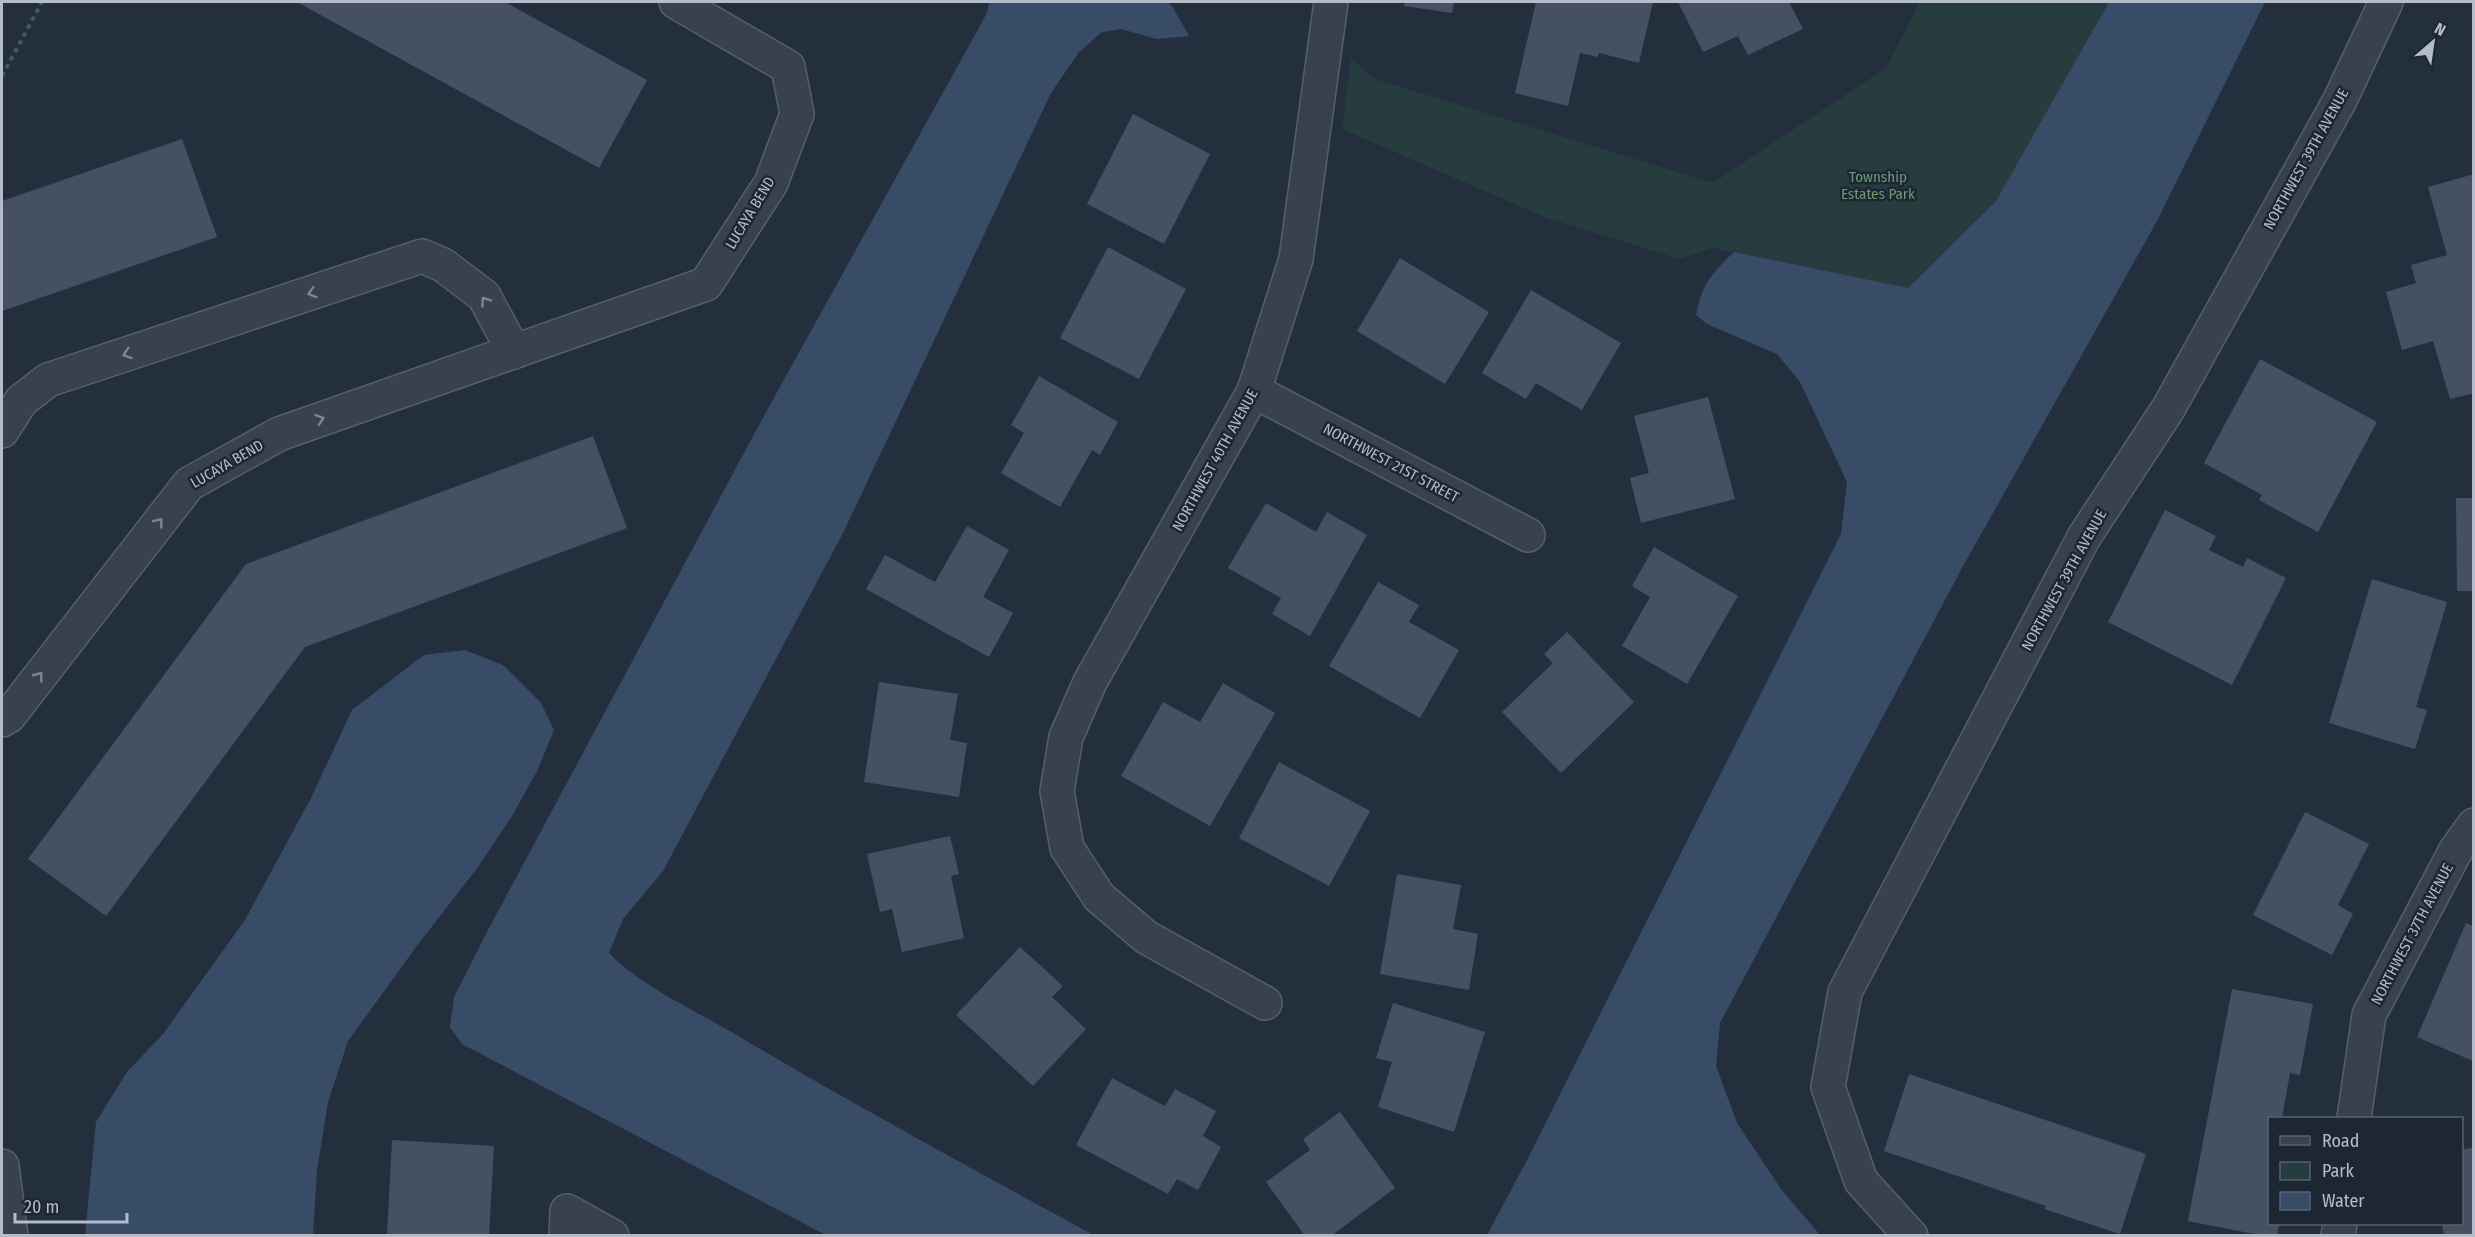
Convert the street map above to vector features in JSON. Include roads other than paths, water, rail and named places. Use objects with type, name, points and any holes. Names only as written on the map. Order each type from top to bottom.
[{"type":"street","name":"LUCAYA BEND","points":[[2,720],[9,716],[189,484],[279,434],[706,284],[771,183],[797,114],[788,67],[676,2]]},
{"type":"street","name":"NORTHWEST 40TH AVENUE","points":[[1265,1003],[1146,937],[1099,897],[1067,848],[1057,791],[1066,737],[1090,682],[1254,391],[1296,259],[1331,2]]},
{"type":"street","name":"NORTHWEST 39TH AVENUE","points":[[1911,1236],[1861,1181],[1828,1087],[1845,992],[2084,537],[2169,409],[2340,100],[2386,2]]},
{"type":"street","points":[[2,431],[21,401],[48,380],[422,256],[443,265],[484,296],[514,352]]},
{"type":"street","name":"NORTHWEST 21ST STREET","points":[[1254,391],[1528,535]]},
{"type":"street","name":"NORTHWEST 37TH AVENUE","points":[[2354,1117],[2369,1015],[2456,850],[2474,825]]},
{"type":"street","points":[[2,1166],[11,1236]]},
{"type":"street","points":[[566,1236],[567,1211],[612,1236]]},
{"type":"water","points":[[989,2],[1167,2],[1172,6],[1189,36],[1157,39],[1121,29],[1102,32],[1079,52],[1051,93],[843,533],[663,871],[623,919],[609,953],[636,976],[669,997],[868,1111],[1093,1235],[826,1235],[462,1044],[450,1027],[454,997],[488,930],[759,425],[987,13]]},
{"type":"water","points":[[2109,2],[2265,2],[2157,221],[1962,568],[1720,1023],[1716,1066],[1737,1123],[1781,1189],[1820,1235],[1487,1235],[1527,1160],[1841,534],[1847,482],[1800,382],[1777,354],[1707,324],[1696,315],[1705,287],[1714,273],[1734,252],[1908,288],[1996,201]]},
{"type":"water","points":[[465,650],[503,665],[541,703],[554,730],[537,771],[512,816],[478,867],[348,1041],[328,1102],[317,1170],[313,1235],[85,1235],[96,1122],[127,1072],[163,1034],[245,920],[311,798],[352,710],[424,655]]},
{"type":"park label","name":"Township Estates Park","points":[[1878,186]]}]
